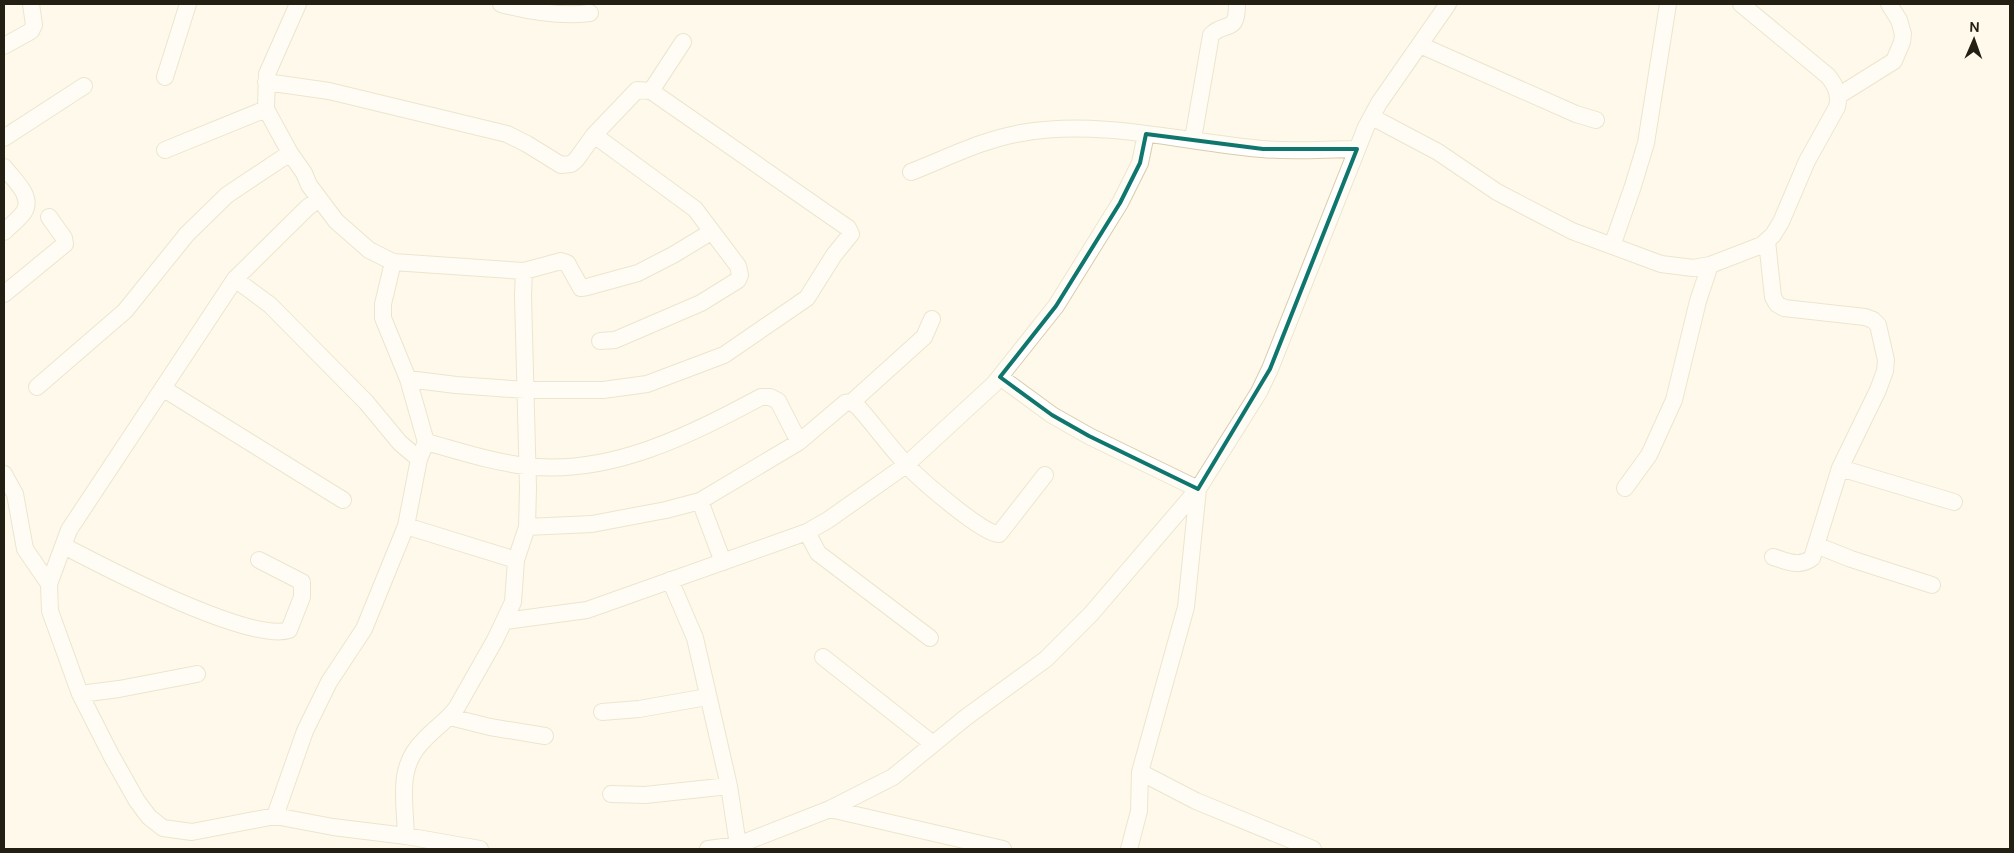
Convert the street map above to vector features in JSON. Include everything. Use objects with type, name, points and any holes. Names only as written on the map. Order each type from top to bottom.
[{"type":"street","points":[[4,46],[31,31],[34,25],[31,4]]},
{"type":"street","points":[[165,77],[188,4]]},
{"type":"street","points":[[298,4],[267,74],[266,109],[290,153],[304,173],[308,184],[336,221],[369,250],[393,262],[524,271],[561,261],[567,263],[581,288],[638,273],[711,232]]},
{"type":"street","points":[[501,4],[520,9],[558,13],[590,13]]},
{"type":"street","points":[[1193,139],[1211,35],[1232,25],[1236,20],[1237,4]]},
{"type":"street","points":[[708,849],[737,847],[830,809],[893,777],[933,744],[1046,659],[1092,614],[1198,489],[1259,392],[1270,369],[1357,149],[1372,117],[1448,4]]},
{"type":"street","points":[[1612,246],[1646,143],[1668,4]]},
{"type":"street","points":[[1372,117],[1438,152],[1497,192],[1572,232],[1661,264],[1693,268],[1710,265],[1762,245],[1773,235],[1781,222],[1807,162],[1837,108],[1838,96],[1836,86],[1828,76],[1741,4]]},
{"type":"street","points":[[1838,96],[1894,61],[1902,42],[1903,34],[1899,20],[1889,4]]},
{"type":"street","points":[[651,91],[683,42]]},
{"type":"street","points":[[1420,45],[1576,114],[1596,120]]},
{"type":"street","points":[[266,82],[328,91],[507,134],[561,165],[571,164],[576,160],[594,135],[637,90],[651,91],[848,228],[851,234],[834,255],[807,298],[724,355],[647,384],[603,390],[526,390],[408,378]]},
{"type":"street","points":[[4,138],[84,86]]},
{"type":"street","points":[[165,150],[266,109]]},
{"type":"street","points":[[911,172],[996,139],[1020,133],[1092,129],[1193,139],[1263,149],[1357,149]]},
{"type":"street","points":[[505,621],[586,610],[806,532],[836,514],[906,465],[994,384],[1056,306],[1120,203],[1140,163],[1146,134]]},
{"type":"street","points":[[594,135],[695,209],[738,266],[740,275],[738,280],[701,303],[616,340],[600,341]]},
{"type":"street","points":[[37,388],[125,311],[187,234],[221,202],[290,153]]},
{"type":"street","points":[[4,167],[26,196],[27,203],[24,212],[4,232]]},
{"type":"street","points":[[319,199],[308,207],[235,279],[69,530],[49,584],[50,611],[80,694],[110,755],[137,801],[149,817],[163,828],[192,832],[275,816],[480,849]]},
{"type":"street","points":[[4,294],[65,244],[64,238],[49,217]]},
{"type":"street","points":[[1767,240],[1773,297],[1777,304],[1784,308],[1865,317],[1873,320],[1878,325],[1886,360],[1885,370],[1878,390],[1840,468],[1812,558],[1806,563],[1798,564],[1773,557]]},
{"type":"street","points":[[275,816],[305,731],[329,682],[364,630],[406,526],[419,459],[426,442],[408,378],[383,318],[383,304],[393,262]]},
{"type":"street","points":[[1625,488],[1650,455],[1674,400],[1698,301],[1710,265]]},
{"type":"street","points":[[406,836],[405,769],[412,754],[423,740],[450,717],[505,621],[512,602],[516,560],[527,527],[528,466],[522,295],[524,271]]},
{"type":"street","points":[[235,279],[270,305],[366,402],[400,443],[419,459]]},
{"type":"street","points":[[527,527],[592,524],[666,510],[700,501],[799,442],[844,403],[852,402],[924,337],[932,319]]},
{"type":"street","points":[[1000,377],[1052,415],[1089,436],[1198,489]]},
{"type":"street","points":[[164,389],[343,500]]},
{"type":"street","points":[[426,442],[487,459],[528,466],[573,466],[628,457],[712,423],[761,397],[770,397],[778,401],[799,442]]},
{"type":"street","points":[[852,402],[906,465],[945,499],[995,535],[999,534],[1045,475]]},
{"type":"street","points":[[1840,468],[1954,502]]},
{"type":"street","points":[[4,474],[14,494],[24,549],[49,584]]},
{"type":"street","points":[[1129,849],[1138,811],[1140,772],[1186,608],[1198,489]]},
{"type":"street","points":[[700,501],[724,562]]},
{"type":"street","points":[[406,526],[516,560]]},
{"type":"street","points":[[806,532],[818,553],[930,638]]},
{"type":"street","points":[[1816,545],[1851,559],[1932,585]]},
{"type":"street","points":[[64,546],[162,595],[230,621],[272,632],[289,630],[302,597],[302,582],[259,560]]},
{"type":"street","points":[[670,580],[695,638],[707,697],[729,786],[737,847]]},
{"type":"street","points":[[823,657],[933,744]]},
{"type":"street","points":[[80,694],[119,689],[198,674]]},
{"type":"street","points":[[602,712],[639,709],[707,697]]},
{"type":"street","points":[[450,717],[490,727],[545,736]]},
{"type":"street","points":[[1140,772],[1196,801],[1295,845],[1313,849]]},
{"type":"street","points":[[612,794],[645,795],[729,786]]},
{"type":"street","points":[[830,809],[1003,849]]},
{"type":"highlighted area","points":[[1146,134],[1263,149],[1357,149],[1270,369],[1198,489],[1089,436],[1052,415],[1000,377],[1056,306],[1120,203],[1140,163]]}]
